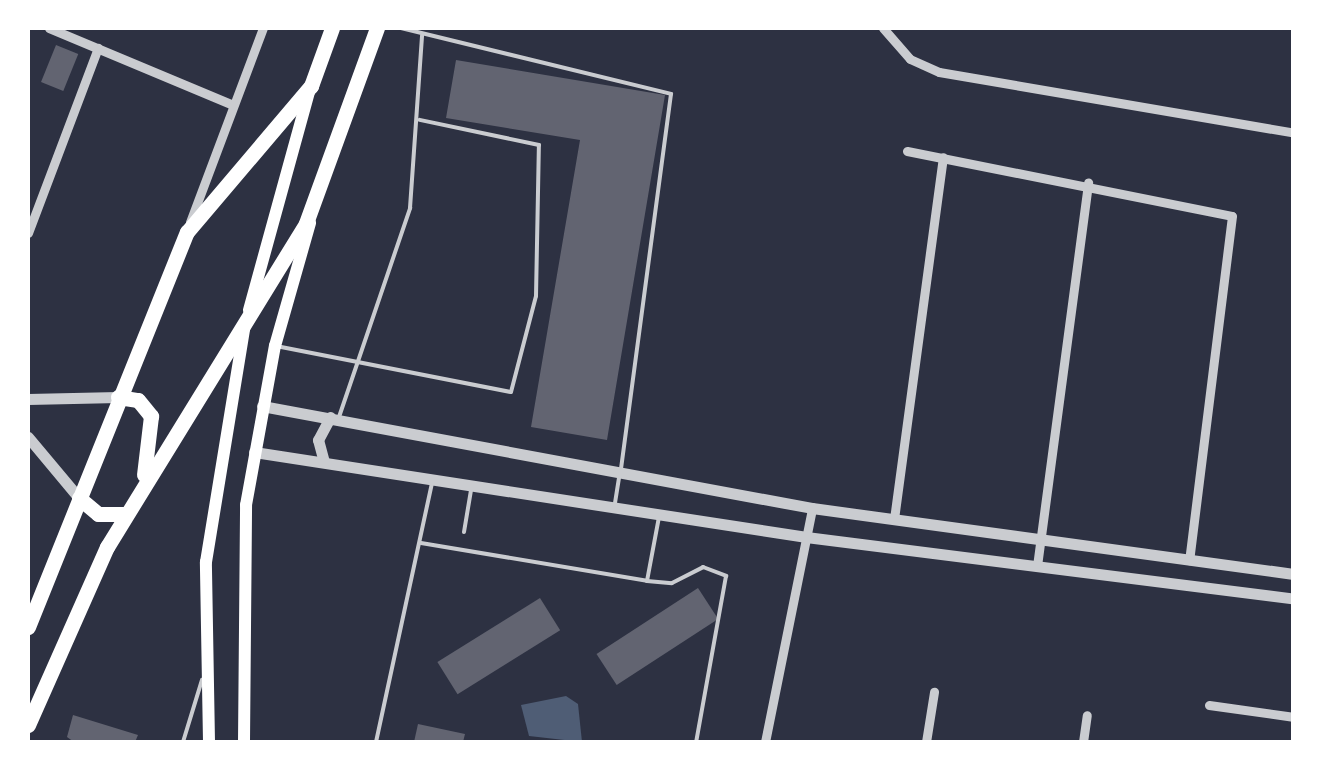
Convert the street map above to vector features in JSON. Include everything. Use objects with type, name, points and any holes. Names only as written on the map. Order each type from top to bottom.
[{"type":"highway","points":[[28,627],[34,598],[187,232],[310,86],[332,28]]},
{"type":"highway","points":[[28,725],[126,514],[319,194],[377,28]]},
{"type":"highway","points":[[118,397],[142,402],[152,423],[140,491]]},
{"type":"highway","points":[[78,498],[98,514],[126,514]]},
{"type":"main road","points":[[209,742],[204,676],[211,506],[250,308],[310,86]]},
{"type":"main road","points":[[244,742],[239,610],[254,452],[275,346],[319,194]]},
{"type":"street","points":[[49,28],[231,104]]},
{"type":"street","points":[[187,232],[262,28]]},
{"type":"street","points":[[883,28],[910,59],[939,72],[1294,133]]},
{"type":"street","points":[[28,233],[98,48]]},
{"type":"street","points":[[907,151],[1088,182],[1232,216],[1189,560]]},
{"type":"street","points":[[894,520],[943,157]]},
{"type":"street","points":[[1036,566],[1088,182]]},
{"type":"street","points":[[28,400],[118,397]]},
{"type":"street","points":[[262,406],[812,508],[1294,574]]},
{"type":"street","points":[[324,462],[318,440],[334,418]]},
{"type":"street","points":[[28,437],[78,498]]},
{"type":"street","points":[[254,452],[806,537],[1294,599]]},
{"type":"street","points":[[765,742],[812,508]]},
{"type":"street","points":[[926,742],[934,692]]},
{"type":"street","points":[[1210,705],[1294,716]]},
{"type":"street","points":[[1083,742],[1087,714]]},
{"type":"lane","points":[[401,28],[670,94],[614,507]]},
{"type":"lane","points":[[334,418],[404,232],[420,120],[422,35]]},
{"type":"lane","points":[[275,346],[354,366],[511,392],[536,296],[541,150],[536,142],[420,120]]},
{"type":"lane","points":[[376,742],[433,479]]},
{"type":"lane","points":[[464,532],[472,485]]},
{"type":"lane","points":[[647,581],[660,514]]},
{"type":"lane","points":[[421,543],[647,581],[672,583],[704,568],[726,576],[696,742]]},
{"type":"lane","points":[[182,742],[204,676]]},
{"type":"water","points":[[566,696],[578,704],[582,742],[529,736],[521,705]]},
{"type":"building","points":[[56,45],[78,54],[63,91],[41,82]]},
{"type":"building","points":[[456,60],[665,95],[607,440],[531,427],[580,140],[446,118]]},
{"type":"building","points":[[698,588],[718,619],[617,685],[597,654]]},
{"type":"building","points":[[540,598],[560,630],[458,694],[437,662]]},
{"type":"building","points":[[73,715],[138,735],[135,742],[74,742],[67,737]]},
{"type":"building","points":[[418,724],[465,734],[463,742],[414,742]]}]
